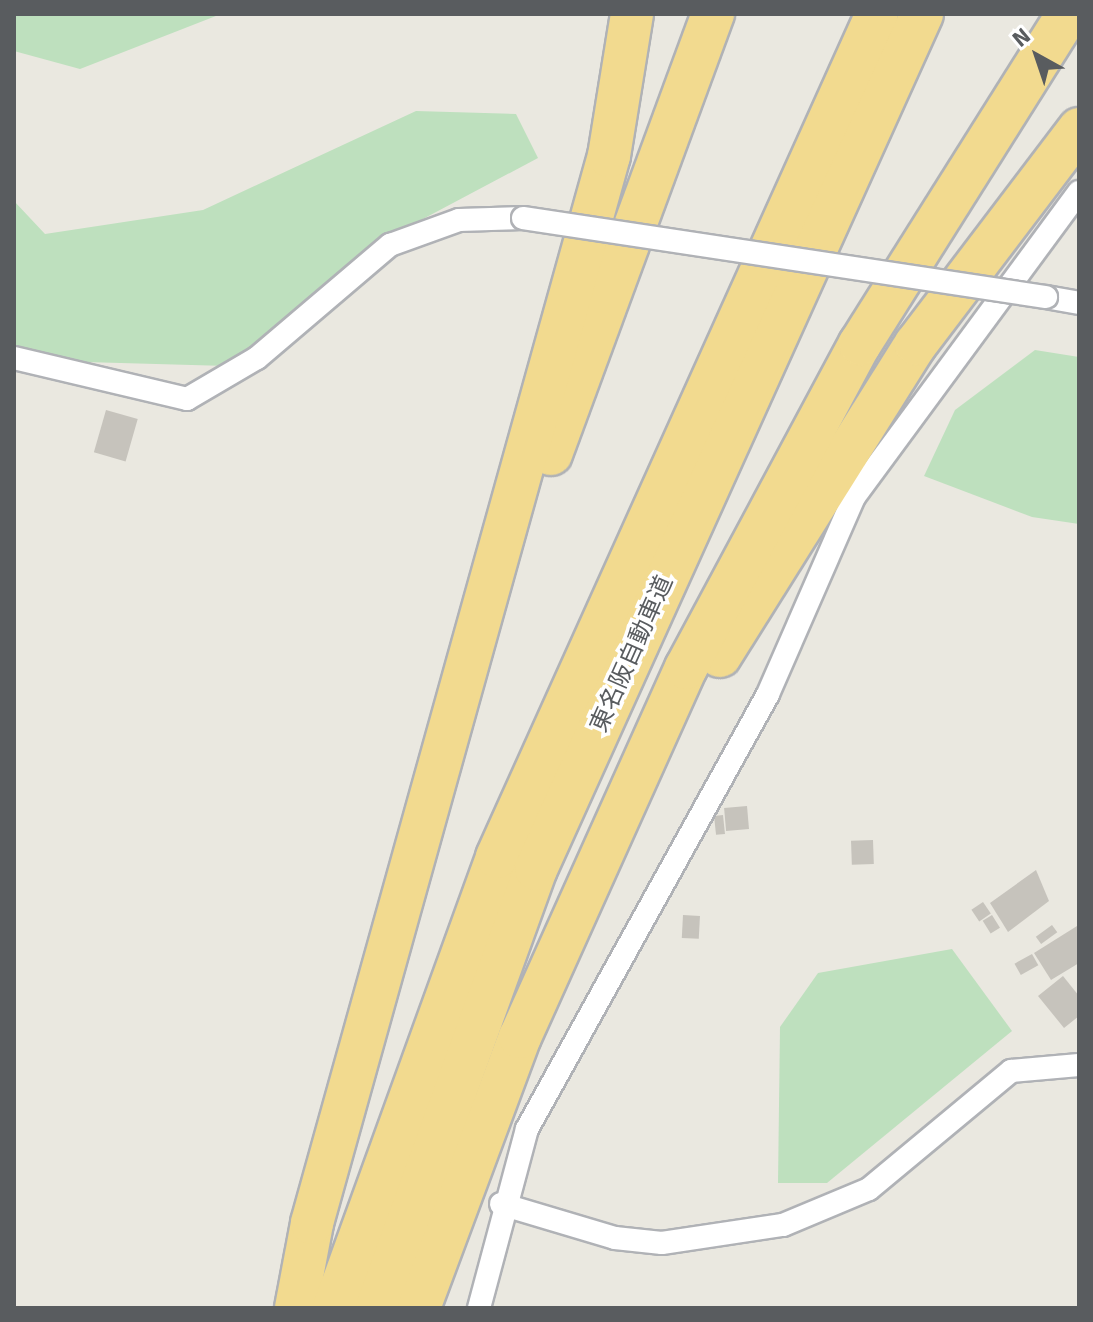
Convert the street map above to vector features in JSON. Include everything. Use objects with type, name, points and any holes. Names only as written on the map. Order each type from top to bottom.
[{"type":"highway","points":[[296,1308],[312,1223],[481,635],[609,156],[632,14]]},
{"type":"highway","points":[[481,635],[713,14]]},
{"type":"highway","name":"東名阪自動車道","points":[[334,1308],[497,857],[877,14]]},
{"type":"highway","name":"東名阪自動車道","points":[[377,1308],[536,869],[922,14]]},
{"type":"highway","points":[[419,1308],[520,1037],[600,850],[699,641],[860,344],[1068,14]]},
{"type":"highway","points":[[600,850],[907,356],[1023,198],[1079,129]]},
{"type":"street","points":[[479,1308],[501,1204],[560,1065],[768,694],[854,497],[1079,192]]},
{"type":"street","points":[[14,358],[187,399],[257,358],[390,245],[459,220],[523,218],[1079,303]]},
{"type":"street","points":[[501,1204],[615,1238],[662,1243],[783,1225],[869,1189],[1011,1071],[1079,1065]]},
{"type":"green space","points":[[14,14],[221,14],[80,69],[14,51]]},
{"type":"green space","points":[[416,111],[516,114],[538,158],[389,237],[227,366],[14,360],[14,201],[45,234],[203,210]]},
{"type":"green space","points":[[1035,350],[1079,357],[1079,524],[1032,517],[924,476],[955,410]]},
{"type":"green space","points":[[952,949],[1012,1031],[827,1183],[778,1183],[780,1027],[818,973]]},
{"type":"building","points":[[106,410],[138,419],[126,461],[94,452]]},
{"type":"building","points":[[747,806],[749,829],[726,831],[724,808]]},
{"type":"building","points":[[723,815],[725,834],[716,835],[714,816]]},
{"type":"building","points":[[873,840],[874,864],[852,865],[851,841]]},
{"type":"building","points":[[1036,870],[1049,901],[1008,932],[990,903]]},
{"type":"building","points":[[983,902],[991,914],[979,921],[971,910]]},
{"type":"building","points":[[683,915],[700,916],[699,939],[682,938]]},
{"type":"building","points":[[992,915],[1000,928],[991,934],[983,921]]},
{"type":"building","points":[[1052,925],[1057,932],[1041,944],[1036,937]]},
{"type":"building","points":[[1077,926],[1079,963],[1051,980],[1034,953]]},
{"type":"building","points":[[1032,954],[1038,965],[1021,975],[1015,964]]},
{"type":"building","points":[[1063,976],[1079,996],[1079,1016],[1064,1028],[1038,996]]}]
